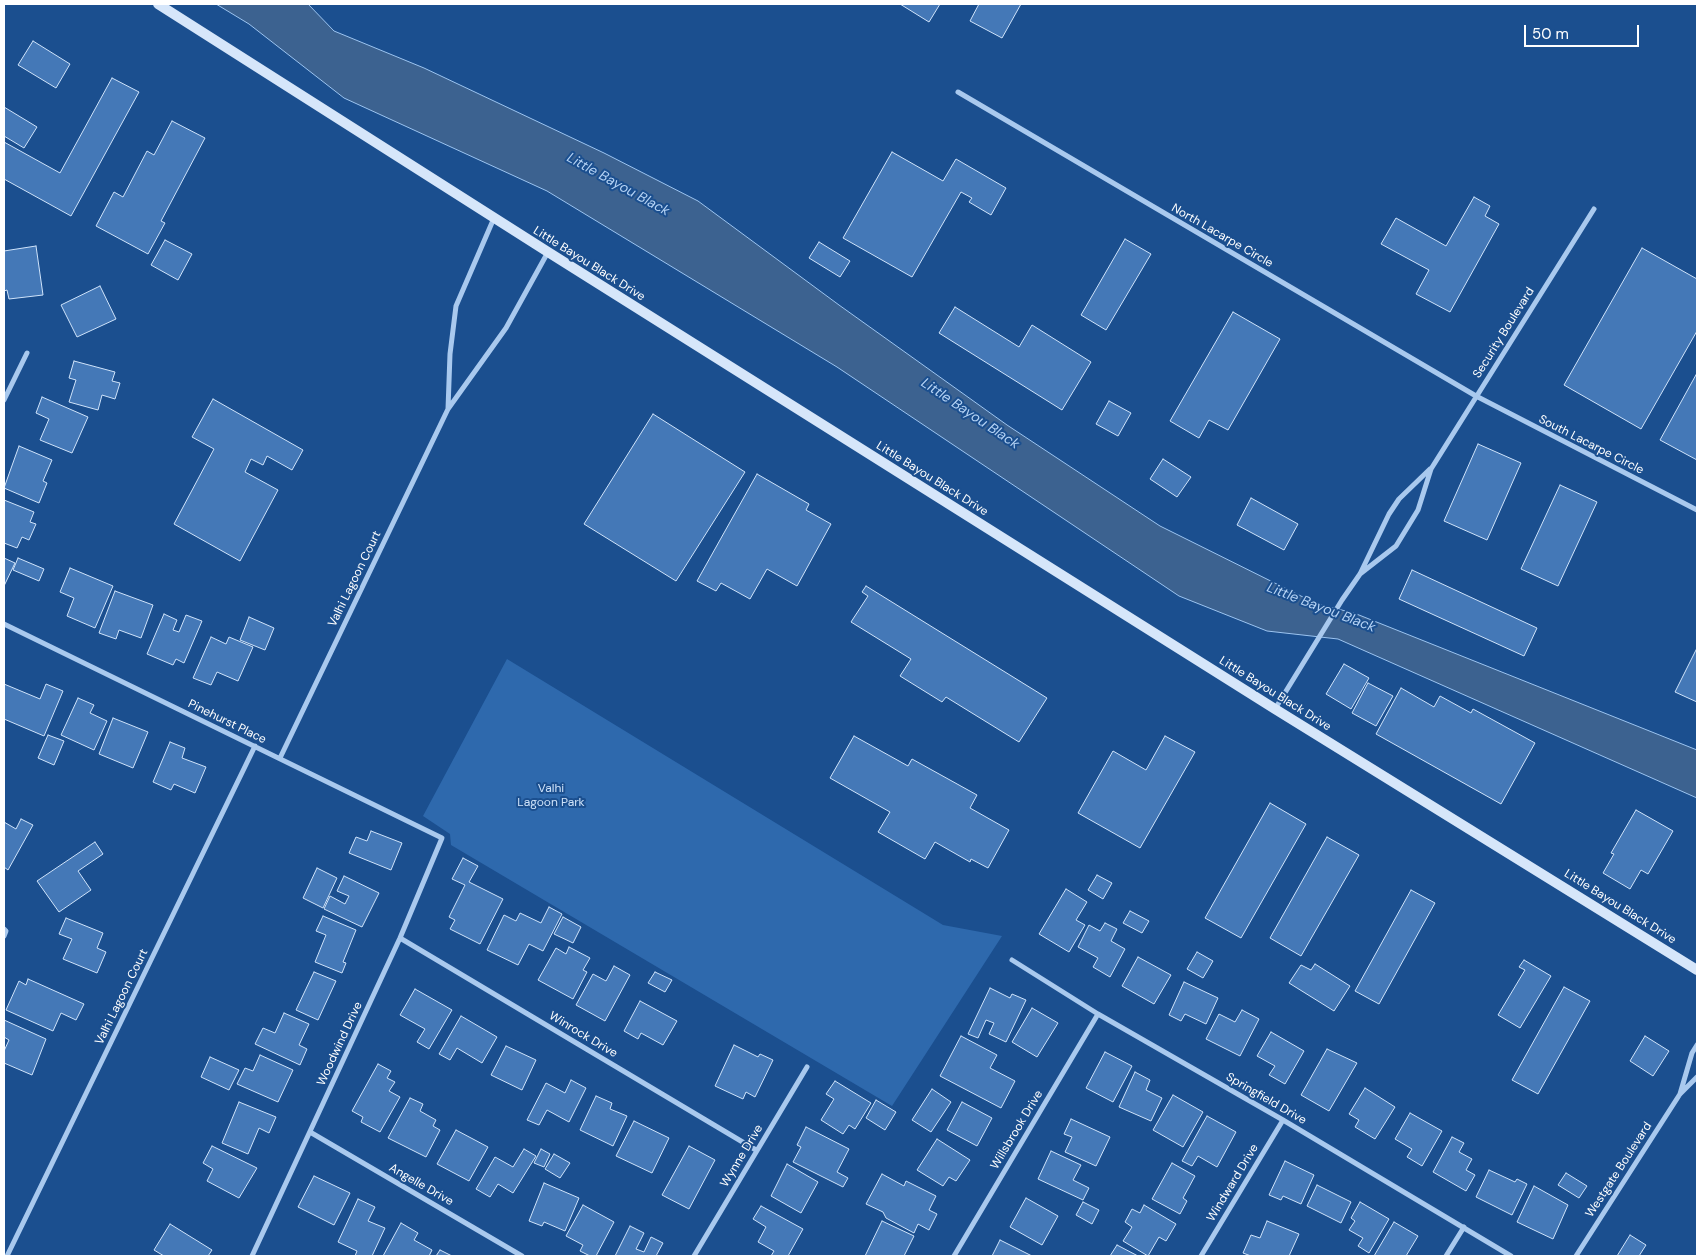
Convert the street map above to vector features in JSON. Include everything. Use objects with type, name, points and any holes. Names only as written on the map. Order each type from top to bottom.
[{"type":"main road","name":"Little Bayou Black Drive","points":[[158,4],[494,218],[1275,709],[1697,970]]},
{"type":"street","name":"North Lacarpe Circle","points":[[958,92],[1476,396]]},
{"type":"street","name":"Security Boulevard","points":[[1360,574],[1396,546],[1418,510],[1431,469],[1594,209]]},
{"type":"street","name":"Valhi Lagoon Court","points":[[448,409],[450,354],[456,306],[494,218]]},
{"type":"street","name":"Valhi Lagoon Court","points":[[280,758],[448,409],[506,328],[548,252]]},
{"type":"street","points":[[4,400],[27,353]]},
{"type":"street","name":"South Lacarpe Circle","points":[[1476,396],[1697,510]]},
{"type":"street","name":"Security Boulevard","points":[[1275,709],[1360,574],[1372,545],[1399,499],[1431,469]]},
{"type":"street","name":"Pinehurst Place","points":[[4,624],[442,838]]},
{"type":"street","name":"Valhi Lagoon Court","points":[[7,1256],[255,746]]},
{"type":"street","name":"Woodwind Drive","points":[[252,1256],[400,938],[442,838]]},
{"type":"street","name":"Winrock Drive","points":[[400,938],[756,1150]]},
{"type":"street","name":"Springfield Drive","points":[[1012,960],[1098,1014],[1283,1120],[1511,1256]]},
{"type":"street","name":"Willsbrook Drive","points":[[954,1256],[1098,1014]]},
{"type":"street","name":"Westgate Boulevard","points":[[1680,1094],[1692,1053],[1697,1045]]},
{"type":"street","name":"Wynne Drive","points":[[694,1256],[807,1067]]},
{"type":"street","name":"Westgate Boulevard","points":[[1576,1256],[1680,1094],[1697,1077]]},
{"type":"street","name":"Windward Drive","points":[[1201,1256],[1283,1120]]},
{"type":"street","name":"Angelle Drive","points":[[310,1132],[522,1256]]},
{"type":"street","points":[[1446,1256],[1464,1227]]},
{"type":"green space","name":"Valhi Lagoon Park","points":[[507,659],[943,925],[1002,936],[892,1106],[451,845],[450,834],[423,816]]},
{"type":"water","name":"Little Bayou Black","points":[[216,4],[308,4],[334,31],[424,68],[604,153],[698,201],[1007,425],[1160,526],[1317,604],[1354,613],[1697,750],[1697,798],[1338,639],[1267,631],[1179,596],[837,367],[547,191],[344,98],[249,24]]},
{"type":"building","points":[[900,4],[940,4],[929,22]]},
{"type":"building","points":[[979,4],[1021,4],[1002,38],[970,21]]},
{"type":"building","points":[[33,41],[70,64],[56,88],[18,65]]},
{"type":"building","points":[[112,78],[139,92],[71,216],[4,179],[4,142],[60,173]]},
{"type":"building","points":[[4,107],[37,127],[24,148],[4,136]]},
{"type":"building","points":[[172,121],[205,138],[161,221],[165,223],[148,254],[96,226],[114,192],[123,197],[147,151],[154,155]]},
{"type":"building","points":[[892,152],[943,181],[956,159],[1006,188],[991,215],[969,202],[972,198],[961,192],[912,277],[843,238]]},
{"type":"building","points":[[1474,197],[1490,206],[1485,216],[1499,224],[1450,312],[1416,294],[1429,270],[1381,244],[1396,218],[1446,246]]},
{"type":"building","points":[[1125,239],[1151,254],[1106,330],[1081,315]]},
{"type":"building","points":[[165,240],[192,254],[178,280],[151,265]]},
{"type":"building","points":[[819,242],[850,261],[840,277],[809,258]]},
{"type":"building","points":[[36,246],[43,295],[9,299],[7,290],[4,291],[4,251]]},
{"type":"building","points":[[1642,248],[1697,279],[1697,331],[1641,429],[1564,385]]},
{"type":"building","points":[[100,286],[116,319],[77,337],[61,305]]},
{"type":"building","points":[[955,307],[1019,347],[1032,325],[1091,362],[1062,410],[939,333]]},
{"type":"building","points":[[1233,312],[1280,339],[1228,430],[1209,420],[1199,438],[1170,421]]},
{"type":"building","points":[[74,361],[115,372],[112,381],[120,383],[115,399],[102,395],[98,410],[69,402],[76,380],[69,378]]},
{"type":"building","points":[[1697,373],[1697,460],[1660,440]]},
{"type":"building","points":[[42,397],[88,417],[72,453],[40,440],[49,419],[36,413]]},
{"type":"building","points":[[213,399],[303,450],[292,470],[267,456],[263,465],[251,459],[245,472],[278,490],[240,561],[174,524],[214,449],[192,437]]},
{"type":"building","points":[[1109,401],[1131,413],[1118,436],[1096,424]]},
{"type":"building","points":[[653,414],[745,472],[676,581],[584,524]]},
{"type":"building","points":[[1478,444],[1521,463],[1487,540],[1444,521]]},
{"type":"building","points":[[19,446],[52,460],[43,481],[47,483],[39,503],[4,488]]},
{"type":"building","points":[[1163,459],[1191,477],[1177,497],[1150,479]]},
{"type":"building","points":[[757,474],[809,504],[806,510],[831,524],[797,586],[767,569],[750,599],[721,583],[716,591],[697,581]]},
{"type":"building","points":[[1560,485],[1597,502],[1558,586],[1521,569]]},
{"type":"building","points":[[1251,498],[1298,524],[1284,550],[1237,525]]},
{"type":"building","points":[[4,500],[34,512],[30,522],[36,524],[29,540],[22,537],[17,548],[4,543]]},
{"type":"building","points":[[4,558],[15,563],[4,586]]},
{"type":"building","points":[[18,558],[44,569],[39,581],[13,570]]},
{"type":"building","points":[[70,568],[113,586],[95,628],[67,616],[74,598],[60,592]]},
{"type":"building","points":[[1412,570],[1537,628],[1524,656],[1399,599]]},
{"type":"building","points":[[866,586],[1047,698],[1019,742],[946,697],[942,702],[900,676],[911,659],[851,622],[868,596],[862,592]]},
{"type":"building","points":[[115,591],[153,605],[141,638],[119,630],[116,639],[99,633]]},
{"type":"building","points":[[164,614],[177,620],[173,630],[179,632],[186,615],[202,621],[184,663],[176,659],[173,665],[147,654]]},
{"type":"building","points":[[249,617],[274,628],[265,650],[240,640]]},
{"type":"building","points":[[211,637],[226,644],[229,637],[253,647],[238,681],[217,672],[211,685],[193,678]]},
{"type":"building","points":[[1697,648],[1697,702],[1675,692]]},
{"type":"building","points":[[1344,664],[1369,678],[1351,709],[1326,694]]},
{"type":"building","points":[[1368,683],[1393,696],[1376,726],[1352,713]]},
{"type":"building","points":[[4,684],[40,699],[46,684],[63,691],[44,736],[4,719]]},
{"type":"building","points":[[1401,688],[1434,707],[1440,696],[1471,713],[1473,709],[1535,743],[1501,804],[1376,734]]},
{"type":"building","points":[[78,698],[94,705],[90,713],[107,721],[94,750],[61,735]]},
{"type":"building","points":[[113,718],[148,732],[133,768],[99,754]]},
{"type":"building","points":[[48,735],[64,741],[54,765],[38,758]]},
{"type":"building","points":[[854,736],[908,766],[912,759],[977,795],[970,808],[1009,830],[988,868],[971,859],[970,862],[935,842],[925,859],[878,832],[890,812],[830,778]]},
{"type":"building","points":[[1165,736],[1195,752],[1140,848],[1078,813],[1113,751],[1146,770]]},
{"type":"building","points":[[170,742],[185,748],[182,758],[206,767],[195,793],[174,784],[171,790],[153,782]]},
{"type":"building","points":[[1270,803],[1306,824],[1241,938],[1205,918]]},
{"type":"building","points":[[1636,810],[1673,831],[1648,874],[1641,870],[1630,889],[1603,873],[1614,854],[1611,853]]},
{"type":"building","points":[[21,819],[33,825],[8,870],[4,867],[4,822],[16,829]]},
{"type":"building","points":[[371,831],[402,843],[391,870],[349,853],[356,837],[367,841]]},
{"type":"building","points":[[1327,837],[1359,855],[1301,956],[1270,938]]},
{"type":"building","points":[[95,842],[103,854],[78,871],[91,890],[59,912],[37,881]]},
{"type":"building","points":[[463,858],[478,866],[469,882],[503,899],[480,944],[450,929],[455,920],[449,917],[465,885],[452,879]]},
{"type":"building","points":[[317,868],[337,878],[323,908],[303,898]]},
{"type":"building","points":[[1097,875],[1112,883],[1103,899],[1088,890]]},
{"type":"building","points":[[344,876],[379,893],[362,927],[324,909],[330,896],[345,904],[349,896],[337,891]]},
{"type":"building","points":[[1066,889],[1087,902],[1076,920],[1085,925],[1069,952],[1039,934]]},
{"type":"building","points":[[1411,890],[1435,903],[1379,1004],[1355,991]]},
{"type":"building","points":[[549,907],[562,914],[543,951],[529,944],[518,965],[487,950],[504,915],[516,921],[520,913],[541,923]]},
{"type":"building","points":[[1130,911],[1149,921],[1142,933],[1123,923]]},
{"type":"building","points":[[323,916],[356,930],[343,962],[346,963],[342,973],[315,962],[326,935],[316,931]]},
{"type":"building","points":[[563,917],[581,927],[573,943],[554,934]]},
{"type":"building","points":[[66,918],[103,933],[97,948],[106,952],[97,973],[63,959],[72,939],[59,934]]},
{"type":"building","points":[[1105,923],[1117,929],[1111,941],[1125,949],[1110,977],[1093,967],[1098,958],[1078,947],[1089,925],[1100,931]]},
{"type":"building","points":[[569,947],[590,958],[583,970],[587,972],[573,999],[538,980],[556,948],[566,954]]},
{"type":"building","points":[[1197,952],[1213,961],[1203,978],[1187,969]]},
{"type":"building","points":[[1138,957],[1171,975],[1154,1004],[1122,986]]},
{"type":"building","points":[[1524,960],[1551,976],[1520,1028],[1498,1015],[1525,970],[1519,967]]},
{"type":"building","points":[[1315,964],[1350,986],[1334,1011],[1289,983],[1301,965],[1311,970]]},
{"type":"building","points":[[614,966],[630,975],[605,1021],[576,1005],[593,974],[606,981]]},
{"type":"building","points":[[314,972],[336,981],[318,1020],[296,1010]]},
{"type":"building","points":[[655,972],[672,980],[665,992],[648,983]]},
{"type":"building","points":[[28,979],[84,1004],[76,1020],[61,1013],[53,1031],[6,1010],[19,981],[26,985]]},
{"type":"building","points":[[1184,982],[1218,998],[1206,1024],[1185,1014],[1181,1021],[1169,1015]]},
{"type":"building","points":[[1564,987],[1590,1001],[1538,1094],[1512,1080]]},
{"type":"building","points":[[990,988],[1010,998],[1012,994],[1026,1000],[1006,1042],[989,1034],[994,1023],[986,1020],[978,1038],[968,1034]]},
{"type":"building","points":[[415,989],[452,1010],[429,1049],[417,1042],[425,1029],[400,1015]]},
{"type":"building","points":[[640,1001],[677,1021],[663,1045],[641,1033],[638,1039],[624,1031]]},
{"type":"building","points":[[1032,1008],[1058,1023],[1037,1057],[1012,1042]]},
{"type":"building","points":[[1242,1010],[1259,1019],[1240,1056],[1206,1039],[1219,1014],[1235,1022]]},
{"type":"building","points":[[284,1013],[309,1024],[299,1045],[307,1049],[300,1065],[255,1044],[263,1028],[275,1033]]},
{"type":"building","points":[[461,1016],[497,1037],[482,1063],[457,1048],[450,1060],[439,1054]]},
{"type":"building","points":[[4,1020],[46,1039],[32,1075],[4,1063],[4,1051],[9,1040],[4,1037]]},
{"type":"building","points":[[1271,1032],[1304,1051],[1285,1084],[1269,1075],[1275,1066],[1257,1056]]},
{"type":"building","points":[[961,1036],[997,1055],[990,1068],[1015,1081],[1001,1108],[940,1076]]},
{"type":"building","points":[[1645,1036],[1669,1051],[1653,1076],[1630,1061]]},
{"type":"building","points":[[734,1045],[758,1057],[760,1054],[773,1060],[755,1097],[746,1092],[743,1099],[715,1086]]},
{"type":"building","points":[[506,1046],[536,1060],[522,1090],[491,1075]]},
{"type":"building","points":[[1327,1049],[1357,1063],[1329,1111],[1301,1095]]},
{"type":"building","points":[[1105,1052],[1132,1066],[1113,1102],[1086,1088]]},
{"type":"building","points":[[260,1055],[293,1070],[278,1102],[237,1084],[245,1068],[253,1071]]},
{"type":"building","points":[[210,1057],[239,1070],[229,1090],[201,1077]]},
{"type":"building","points":[[378,1064],[391,1071],[387,1078],[395,1082],[389,1091],[400,1097],[380,1132],[361,1122],[363,1117],[352,1111]]},
{"type":"building","points":[[1135,1072],[1150,1080],[1146,1090],[1162,1098],[1151,1121],[1119,1107]]},
{"type":"building","points":[[571,1080],[586,1088],[569,1122],[547,1110],[539,1125],[527,1120],[546,1083],[565,1093]]},
{"type":"building","points":[[835,1081],[871,1103],[855,1129],[849,1125],[843,1134],[821,1120],[834,1099],[826,1094]]},
{"type":"building","points":[[1365,1088],[1395,1107],[1375,1139],[1355,1127],[1359,1120],[1349,1114]]},
{"type":"building","points":[[932,1089],[951,1102],[931,1132],[912,1120]]},
{"type":"building","points":[[1173,1095],[1203,1112],[1183,1147],[1153,1130]]},
{"type":"building","points":[[596,1096],[612,1103],[610,1109],[627,1116],[613,1146],[580,1130]]},
{"type":"building","points":[[410,1098],[423,1104],[420,1111],[436,1120],[433,1126],[440,1130],[426,1157],[388,1138]]},
{"type":"building","points":[[876,1100],[896,1112],[885,1130],[866,1118]]},
{"type":"building","points":[[239,1102],[276,1117],[269,1133],[259,1128],[248,1154],[222,1143]]},
{"type":"building","points":[[962,1102],[992,1118],[977,1146],[947,1130]]},
{"type":"building","points":[[1410,1113],[1442,1131],[1422,1166],[1407,1157],[1412,1149],[1395,1139]]},
{"type":"building","points":[[1207,1116],[1236,1132],[1217,1167],[1198,1156],[1192,1166],[1182,1161]]},
{"type":"building","points":[[1071,1119],[1110,1137],[1096,1166],[1065,1152],[1072,1137],[1064,1134]]},
{"type":"building","points":[[634,1121],[669,1138],[652,1173],[616,1156]]},
{"type":"building","points":[[806,1127],[849,1149],[837,1172],[848,1178],[843,1187],[793,1162],[801,1147],[797,1145]]},
{"type":"building","points":[[456,1130],[488,1147],[469,1181],[437,1164]]},
{"type":"building","points":[[1452,1137],[1464,1143],[1459,1152],[1472,1159],[1466,1170],[1475,1175],[1466,1191],[1433,1172]]},
{"type":"building","points":[[937,1139],[970,1160],[956,1181],[949,1177],[943,1186],[917,1170]]},
{"type":"building","points":[[212,1146],[257,1168],[239,1198],[207,1181],[213,1169],[203,1163]]},
{"type":"building","points":[[689,1146],[715,1160],[689,1209],[662,1195]]},
{"type":"building","points":[[524,1149],[536,1156],[513,1193],[498,1184],[490,1197],[476,1189],[495,1157],[513,1167]]},
{"type":"building","points":[[541,1149],[550,1154],[544,1167],[534,1163]]},
{"type":"building","points":[[1051,1151],[1081,1165],[1073,1180],[1089,1188],[1083,1200],[1038,1179]]},
{"type":"building","points":[[554,1154],[570,1163],[560,1178],[545,1169]]},
{"type":"building","points":[[1285,1161],[1314,1175],[1301,1204],[1283,1196],[1281,1200],[1269,1195]]},
{"type":"building","points":[[1172,1163],[1195,1176],[1183,1198],[1187,1201],[1180,1214],[1152,1199]]},
{"type":"building","points":[[787,1164],[818,1182],[801,1213],[771,1196]]},
{"type":"building","points":[[1489,1170],[1515,1182],[1517,1179],[1527,1184],[1512,1215],[1476,1197]]},
{"type":"building","points":[[1566,1173],[1587,1186],[1579,1198],[1558,1185]]},
{"type":"building","points":[[882,1174],[904,1186],[906,1181],[936,1196],[929,1210],[937,1214],[929,1230],[918,1224],[914,1233],[886,1218],[883,1212],[866,1204]]},
{"type":"building","points":[[314,1176],[350,1193],[334,1225],[298,1207]]},
{"type":"building","points":[[544,1183],[579,1198],[565,1231],[544,1222],[542,1226],[529,1221]]},
{"type":"building","points":[[1317,1185],[1351,1202],[1341,1223],[1307,1206]]},
{"type":"building","points":[[1534,1186],[1568,1205],[1553,1239],[1517,1222]]},
{"type":"building","points":[[1026,1198],[1058,1216],[1042,1245],[1010,1227]]},
{"type":"building","points":[[358,1199],[375,1207],[368,1221],[385,1228],[372,1256],[355,1256],[357,1251],[338,1242]]},
{"type":"building","points":[[1083,1202],[1099,1210],[1092,1224],[1076,1215]]},
{"type":"building","points":[[1360,1202],[1389,1219],[1369,1253],[1358,1246],[1363,1238],[1349,1230],[1355,1221],[1351,1218]]},
{"type":"building","points":[[583,1205],[614,1222],[596,1256],[590,1256],[580,1251],[583,1245],[566,1236]]},
{"type":"building","points":[[1144,1205],[1176,1224],[1166,1241],[1159,1237],[1148,1256],[1123,1241],[1132,1227],[1125,1222],[1132,1209],[1140,1213]]},
{"type":"building","points":[[761,1206],[803,1229],[788,1256],[771,1256],[774,1251],[758,1242],[766,1227],[753,1219]]},
{"type":"building","points":[[882,1221],[914,1236],[904,1256],[865,1256]]},
{"type":"building","points":[[1267,1221],[1299,1234],[1289,1256],[1251,1256],[1243,1253],[1251,1235],[1260,1238]]},
{"type":"building","points":[[1394,1222],[1418,1236],[1406,1256],[1374,1256]]},
{"type":"building","points":[[401,1223],[418,1233],[414,1240],[432,1250],[429,1256],[383,1256]]},
{"type":"building","points":[[170,1224],[212,1250],[208,1256],[164,1256],[154,1250]]},
{"type":"building","points":[[630,1226],[644,1233],[636,1249],[644,1252],[651,1237],[663,1243],[656,1256],[615,1256]]},
{"type":"building","points":[[1630,1235],[1646,1245],[1639,1256],[1617,1256]]},
{"type":"building","points":[[1000,1240],[1032,1256],[992,1256]]},
{"type":"building","points":[[1117,1245],[1138,1256],[1110,1256]]},
{"type":"building","points":[[440,1250],[452,1256],[436,1256]]}]
